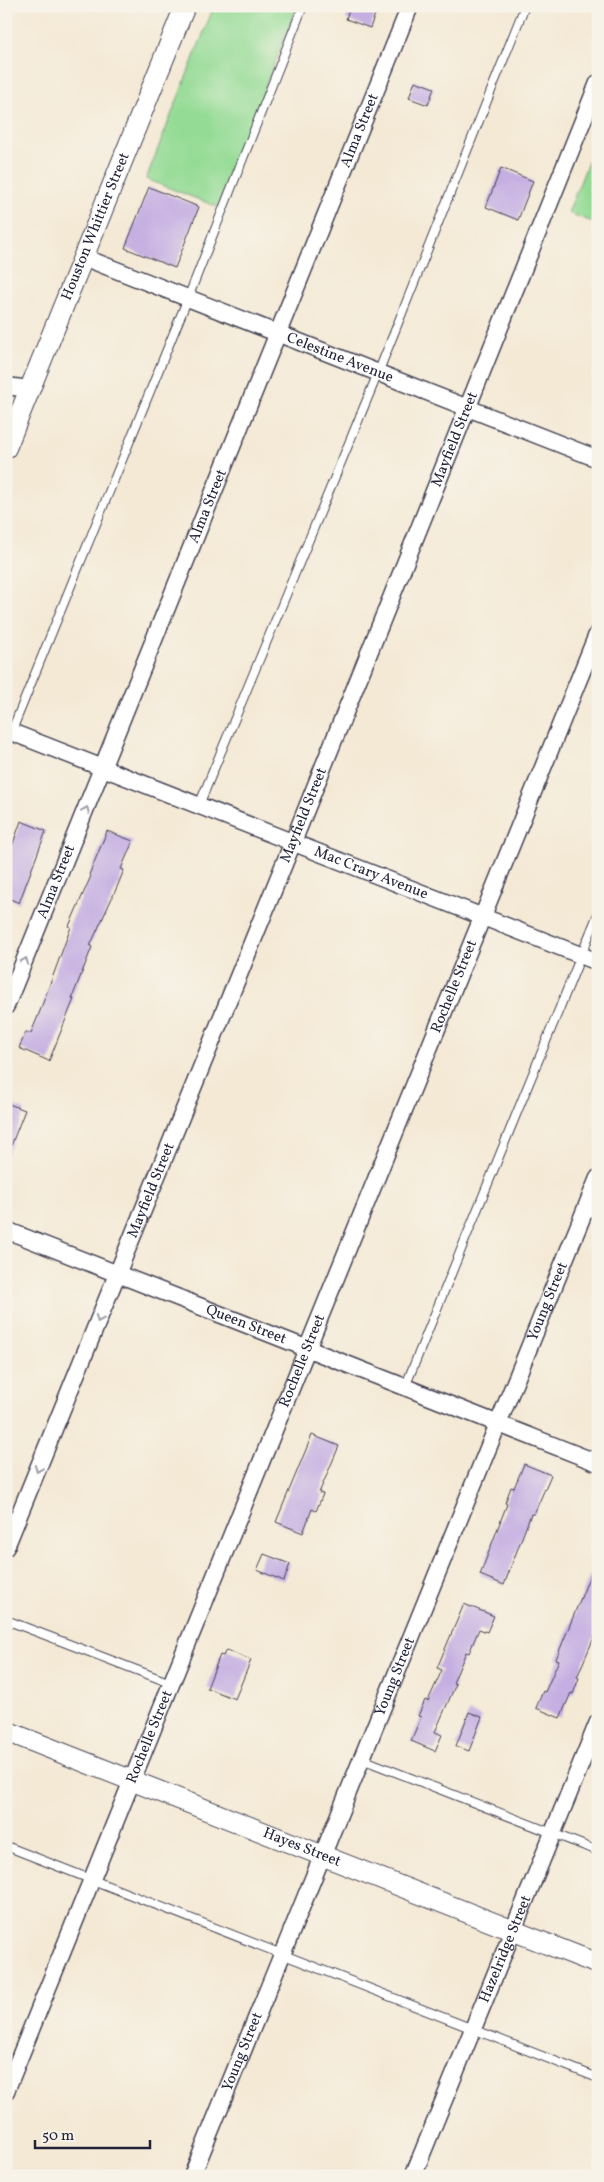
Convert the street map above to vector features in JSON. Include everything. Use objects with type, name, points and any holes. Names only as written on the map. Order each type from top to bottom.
[{"type":"street","name":"Houston Whittier Street","points":[[6,448],[185,6]]},
{"type":"street","name":"Alma Street","points":[[6,1006],[410,6]]},
{"type":"street","name":"Mayfield Street","points":[[6,1547],[293,842],[598,83]]},
{"type":"street","name":"Celestine Avenue","points":[[83,257],[598,459]]},
{"type":"street","points":[[6,386],[30,389]]},
{"type":"street","name":"Rochelle Street","points":[[6,2091],[134,1781],[598,632]]},
{"type":"street","name":"Mac Crary Avenue","points":[[8,735],[103,768],[598,962]]},
{"type":"street","name":"Young Street","points":[[192,2176],[598,1178]]},
{"type":"street","name":"Queen Street","points":[[6,1230],[598,1463]]},
{"type":"street","name":"Hazelridge Street","points":[[413,2176],[598,1722]]},
{"type":"street","name":"Hayes Street","points":[[6,1731],[598,1964]]},
{"type":"lane","points":[[8,735],[188,298],[303,6]]},
{"type":"lane","points":[[199,805],[378,373],[525,6]]},
{"type":"lane","points":[[405,1387],[598,914]]},
{"type":"lane","points":[[6,1620],[173,1684]]},
{"type":"lane","points":[[362,1759],[598,1851]]},
{"type":"lane","points":[[6,1846],[598,2078]]},
{"type":"green space","points":[[214,6],[297,6],[218,207],[146,179]]},
{"type":"green space","points":[[598,137],[598,224],[568,213]]},
{"type":"building","points":[[350,6],[378,6],[370,28],[346,19]]},
{"type":"building","points":[[415,81],[434,88],[428,105],[409,98]]},
{"type":"building","points":[[501,168],[533,181],[518,220],[486,207]]},
{"type":"building","points":[[149,187],[199,207],[175,268],[125,248]]},
{"type":"building","points":[[21,821],[46,831],[19,903],[6,897],[6,863]]},
{"type":"building","points":[[107,831],[133,841],[121,869],[124,870],[90,946],[92,947],[72,998],[74,999],[49,1061],[19,1048],[26,1032],[31,1033],[40,1011],[71,927],[69,926],[91,876],[89,875]]},
{"type":"building","points":[[6,1103],[25,1110],[7,1156],[6,1155]]},
{"type":"building","points":[[312,1435],[339,1446],[319,1493],[323,1494],[316,1511],[312,1509],[303,1533],[276,1522]]},
{"type":"building","points":[[524,1464],[551,1475],[534,1514],[531,1514],[504,1585],[480,1575],[507,1504],[505,1503],[511,1487],[514,1488]]},
{"type":"building","points":[[264,1554],[290,1564],[284,1581],[257,1570]]},
{"type":"building","points":[[597,1558],[598,1628],[577,1677],[579,1678],[573,1694],[571,1693],[560,1718],[536,1708],[559,1660],[556,1659]]},
{"type":"building","points":[[464,1604],[494,1616],[487,1632],[479,1629],[469,1653],[466,1652],[453,1683],[456,1684],[435,1732],[442,1735],[435,1751],[411,1741],[421,1717],[418,1716],[425,1700],[428,1701],[442,1670],[437,1668]]},
{"type":"building","points":[[226,1650],[251,1660],[235,1699],[207,1688],[220,1655],[223,1656]]},
{"type":"building","points":[[469,1712],[482,1717],[469,1751],[456,1746]]}]
